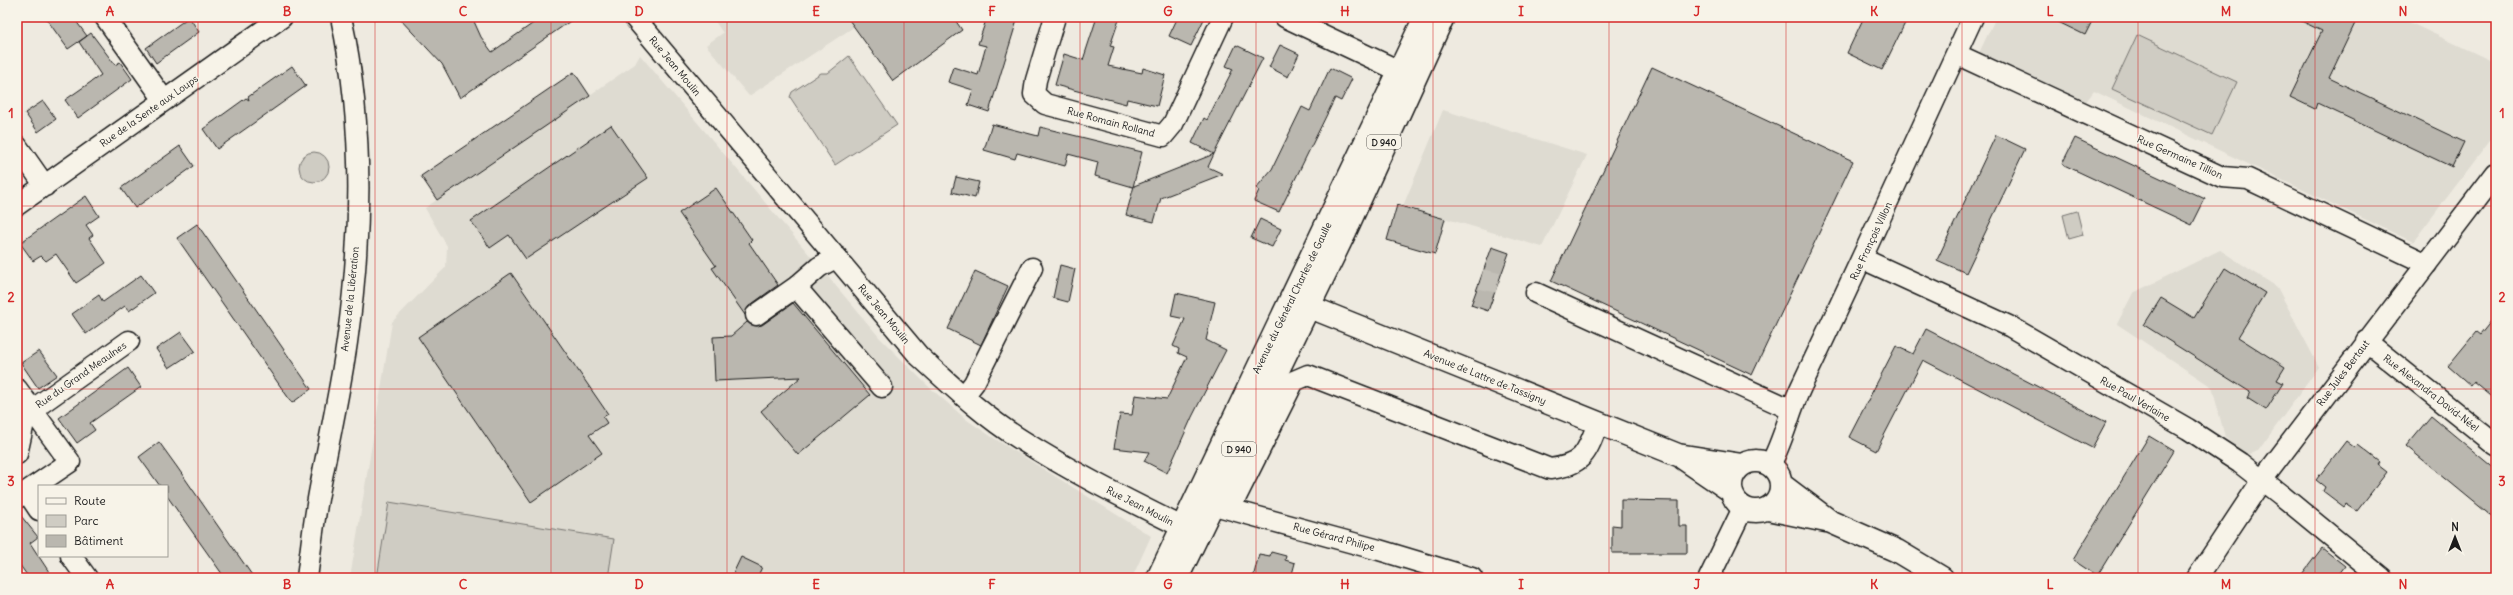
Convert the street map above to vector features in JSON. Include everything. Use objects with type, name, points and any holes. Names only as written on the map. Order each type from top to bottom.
[{"type":"main road","name":"Avenue du Général Charles de Gaulle","points":[[1158,578],[1190,531],[1212,504],[1300,303],[1345,232],[1406,75],[1425,17]]},
{"type":"main road","name":"Avenue du Général Charles de Gaulle","points":[[1406,75],[1443,17]]},
{"type":"main road","name":"Avenue de Lattre de Tassigny","points":[[1300,303],[1678,455],[1742,465]]},
{"type":"main road","name":"Avenue de Lattre de Tassigny","points":[[1678,455],[1737,500]]},
{"type":"main road","points":[[1768,509],[1778,499],[1782,485],[1780,477],[1770,465],[1756,461],[1742,465],[1732,478],[1737,500],[1756,512],[1768,509],[1832,522]]},
{"type":"main road","points":[[1782,485],[1832,522],[1902,554],[1942,578]]},
{"type":"main road","name":"Avenue du Général Charles de Gaulle","points":[[1177,578],[1190,531]]},
{"type":"street","points":[[105,17],[164,100]]},
{"type":"street","name":"Rue de la Sente aux Loups","points":[[17,206],[282,17]]},
{"type":"street","name":"Avenue de la Libération","points":[[306,578],[320,489],[347,341],[355,273],[357,144],[349,52],[341,17]]},
{"type":"street","name":"Rue Jean Moulin","points":[[634,17],[919,356],[964,396],[1018,438],[1081,476],[1190,531]]},
{"type":"street","name":"Rue Romain Rolland","points":[[1055,17],[1036,80],[1034,94],[1045,104],[1163,136],[1173,124],[1223,17]]},
{"type":"street","points":[[1286,17],[1406,75]]},
{"type":"street","name":"Rue François Villon","points":[[1770,465],[1780,448],[1790,409],[1863,259],[1973,17]]},
{"type":"street","name":"Rue Germaine Tillion","points":[[1956,54],[2222,177],[2248,179],[2275,190],[2427,264]]},
{"type":"street","points":[[17,146],[45,186]]},
{"type":"street","name":"Rue Jules Bertaut","points":[[2197,578],[2262,480],[2366,341],[2496,173]]},
{"type":"street","points":[[756,315],[796,287],[820,267],[837,257]]},
{"type":"street","name":"Rue Paul Verlaine","points":[[1863,259],[2011,327],[2188,429],[2240,463],[2382,578]]},
{"type":"street","points":[[964,396],[974,383],[1032,268]]},
{"type":"street","points":[[796,287],[882,387]]},
{"type":"street","points":[[1536,293],[1745,390],[1790,409]]},
{"type":"street","name":"Rue du Grand Meaulnes","points":[[32,410],[129,341]]},
{"type":"street","name":"Rue Alexandra David-Néel","points":[[2366,341],[2496,445]]},
{"type":"street","points":[[1212,504],[1294,381],[1300,377],[1308,376],[1550,469],[1566,468],[1579,461],[1586,453],[1598,423]]},
{"type":"street","name":"Rue du Grand Meaulnes","points":[[17,389],[70,462],[22,495],[38,509]]},
{"type":"street","points":[[17,397],[23,427],[17,454]]},
{"type":"street","points":[[1709,578],[1737,500]]},
{"type":"street","name":"Rue Gérard Philipe","points":[[1212,504],[1379,550],[1472,578]]},
{"type":"street","points":[[72,557],[87,578]]},
{"type":"shaded area","points":[[712,17],[869,17],[749,96],[706,45],[723,33]]},
{"type":"shaded area","points":[[1996,17],[2398,17],[2496,63],[2496,133],[2413,242],[2094,91],[2085,103],[1979,53]]},
{"type":"shaded area","points":[[640,55],[880,338],[928,386],[967,420],[992,437],[1151,536],[1132,578],[350,578],[392,322],[446,267],[447,246],[425,208],[635,64]]},
{"type":"shaded area","points":[[1443,110],[1587,155],[1542,247],[1403,206]]},
{"type":"shaded area","points":[[2220,250],[2277,287],[2319,367],[2258,451],[2249,454],[2236,448],[2225,437],[2212,387],[2117,324],[2133,293]]},
{"type":"green space","points":[[2137,35],[2237,82],[2212,135],[2112,89]]},
{"type":"green space","points":[[849,56],[897,125],[835,165],[790,97],[792,92],[821,73],[828,73]]},
{"type":"green space","points":[[314,152],[325,156],[329,167],[325,178],[314,182],[303,178],[299,167],[303,156]]},
{"type":"green space","points":[[2077,211],[2083,235],[2069,239],[2063,215]]},
{"type":"green space","points":[[389,502],[614,539],[608,578],[377,578]]},
{"type":"building","points":[[45,17],[73,17],[87,36],[68,49]]},
{"type":"building","points":[[189,17],[199,32],[156,63],[146,48]]},
{"type":"building","points":[[398,17],[472,17],[481,37],[492,52],[542,17],[576,17],[460,98],[442,64]]},
{"type":"building","points":[[847,17],[953,17],[962,30],[893,81]]},
{"type":"building","points":[[987,17],[1018,17],[989,112],[968,105],[973,90],[948,82],[953,67],[978,75],[986,46],[978,44]]},
{"type":"building","points":[[1097,17],[1120,17],[1110,46],[1114,47],[1108,66],[1142,73],[1143,68],[1165,75],[1157,106],[1127,99],[1126,104],[1055,85],[1064,54],[1083,60]]},
{"type":"building","points":[[1178,17],[1205,17],[1191,46],[1169,36]]},
{"type":"building","points":[[1864,17],[1908,17],[1882,70],[1847,53]]},
{"type":"building","points":[[2048,17],[2094,17],[2085,35]]},
{"type":"building","points":[[2293,17],[2358,17],[2329,78],[2464,142],[2452,167],[2317,103],[2315,109],[2290,97],[2322,31]]},
{"type":"building","points":[[91,33],[115,65],[120,62],[132,79],[78,118],[65,100],[101,75],[79,42]]},
{"type":"building","points":[[1236,45],[1263,58],[1214,154],[1192,143],[1204,118],[1207,120],[1233,69],[1226,66]]},
{"type":"building","points":[[1280,45],[1299,54],[1288,77],[1269,67]]},
{"type":"building","points":[[292,66],[306,86],[217,149],[203,129],[246,98],[249,100],[248,97]]},
{"type":"building","points":[[1652,67],[1853,161],[1752,375],[1551,281]]},
{"type":"building","points":[[1330,68],[1352,79],[1341,101],[1335,98],[1279,212],[1254,201],[1259,190],[1256,188],[1272,169],[1302,107],[1310,111]]},
{"type":"building","points":[[574,72],[590,96],[437,200],[421,176]]},
{"type":"building","points":[[43,101],[56,119],[38,132],[25,113]]},
{"type":"building","points":[[992,124],[1038,136],[1040,127],[1142,152],[1133,187],[1095,176],[1098,162],[1068,154],[1065,166],[1017,153],[1015,159],[984,150]]},
{"type":"building","points":[[611,125],[648,178],[526,259],[509,235],[490,248],[471,221]]},
{"type":"building","points":[[1996,135],[2025,149],[1966,273],[1937,260]]},
{"type":"building","points":[[2075,138],[2205,199],[2192,225],[2062,164]]},
{"type":"building","points":[[180,146],[194,166],[135,208],[121,188]]},
{"type":"building","points":[[1214,154],[1208,167],[1223,174],[1161,198],[1154,222],[1126,215],[1134,186]]},
{"type":"building","points":[[956,177],[979,182],[975,198],[952,192]]},
{"type":"building","points":[[716,188],[752,240],[749,243],[778,285],[749,306],[745,315],[712,268],[716,266],[679,213]]},
{"type":"building","points":[[86,196],[99,216],[86,225],[93,235],[89,238],[106,263],[76,283],[56,254],[46,261],[41,256],[33,261],[20,243]]},
{"type":"building","points":[[1397,205],[1445,219],[1435,254],[1387,240]]},
{"type":"building","points":[[1260,219],[1281,229],[1272,247],[1251,238]]},
{"type":"building","points":[[197,224],[311,389],[292,403],[177,238]]},
{"type":"building","points":[[1492,247],[1509,253],[1488,311],[1471,305]]},
{"type":"building","points":[[1060,265],[1075,269],[1068,302],[1053,298]]},
{"type":"building","points":[[2225,268],[2265,293],[2238,337],[2285,367],[2277,380],[2283,383],[2266,410],[2247,398],[2250,392],[2144,325],[2161,298],[2194,318]]},
{"type":"building","points":[[975,271],[1008,286],[981,345],[948,329]]},
{"type":"building","points":[[511,273],[608,414],[603,417],[607,423],[589,435],[602,453],[531,502],[418,337]]},
{"type":"building","points":[[141,275],[154,293],[129,311],[125,306],[86,334],[72,314],[99,295],[103,302]]},
{"type":"building","points":[[1176,293],[1215,302],[1206,340],[1226,350],[1192,417],[1167,473],[1144,461],[1149,452],[1114,448],[1120,414],[1132,415],[1135,395],[1167,399],[1187,357],[1178,353],[1179,349],[1173,346],[1185,319],[1171,316]]},
{"type":"building","points":[[793,303],[870,395],[798,455],[761,411],[801,377],[715,381],[713,337],[731,336],[747,322],[757,326],[762,325]]},
{"type":"building","points":[[2496,315],[2496,400],[2474,382],[2471,386],[2448,366],[2476,332],[2480,335]]},
{"type":"building","points":[[1926,329],[2106,422],[2092,448],[1923,360],[1876,451],[1849,437],[1896,346],[1913,354]]},
{"type":"building","points":[[181,332],[195,351],[169,368],[156,349]]},
{"type":"building","points":[[39,351],[57,375],[38,388],[21,363]]},
{"type":"building","points":[[128,368],[141,387],[90,423],[95,430],[77,443],[59,418]]},
{"type":"building","points":[[2431,416],[2496,470],[2496,520],[2406,446]]},
{"type":"building","points":[[2149,436],[2174,451],[2097,576],[2073,560]]},
{"type":"building","points":[[2346,441],[2355,448],[2358,445],[2380,462],[2378,465],[2387,472],[2357,511],[2346,504],[2344,507],[2323,491],[2325,487],[2316,480]]},
{"type":"building","points":[[159,442],[254,578],[225,578],[168,497],[168,485],[159,485],[139,457]]},
{"type":"building","points":[[1621,500],[1679,501],[1679,526],[1687,526],[1687,553],[1612,553],[1612,525],[1621,526]]},
{"type":"building","points":[[17,511],[38,537],[30,543],[53,578],[29,578],[17,561]]},
{"type":"building","points":[[2322,548],[2345,566],[2336,578],[2299,578]]},
{"type":"building","points":[[1271,552],[1286,556],[1285,560],[1295,563],[1291,578],[1253,578],[1259,554],[1270,556]]},
{"type":"building","points":[[741,557],[762,567],[757,578],[731,578]]},
{"type":"tunnel","points":[[1481,279],[1498,283]]}]
